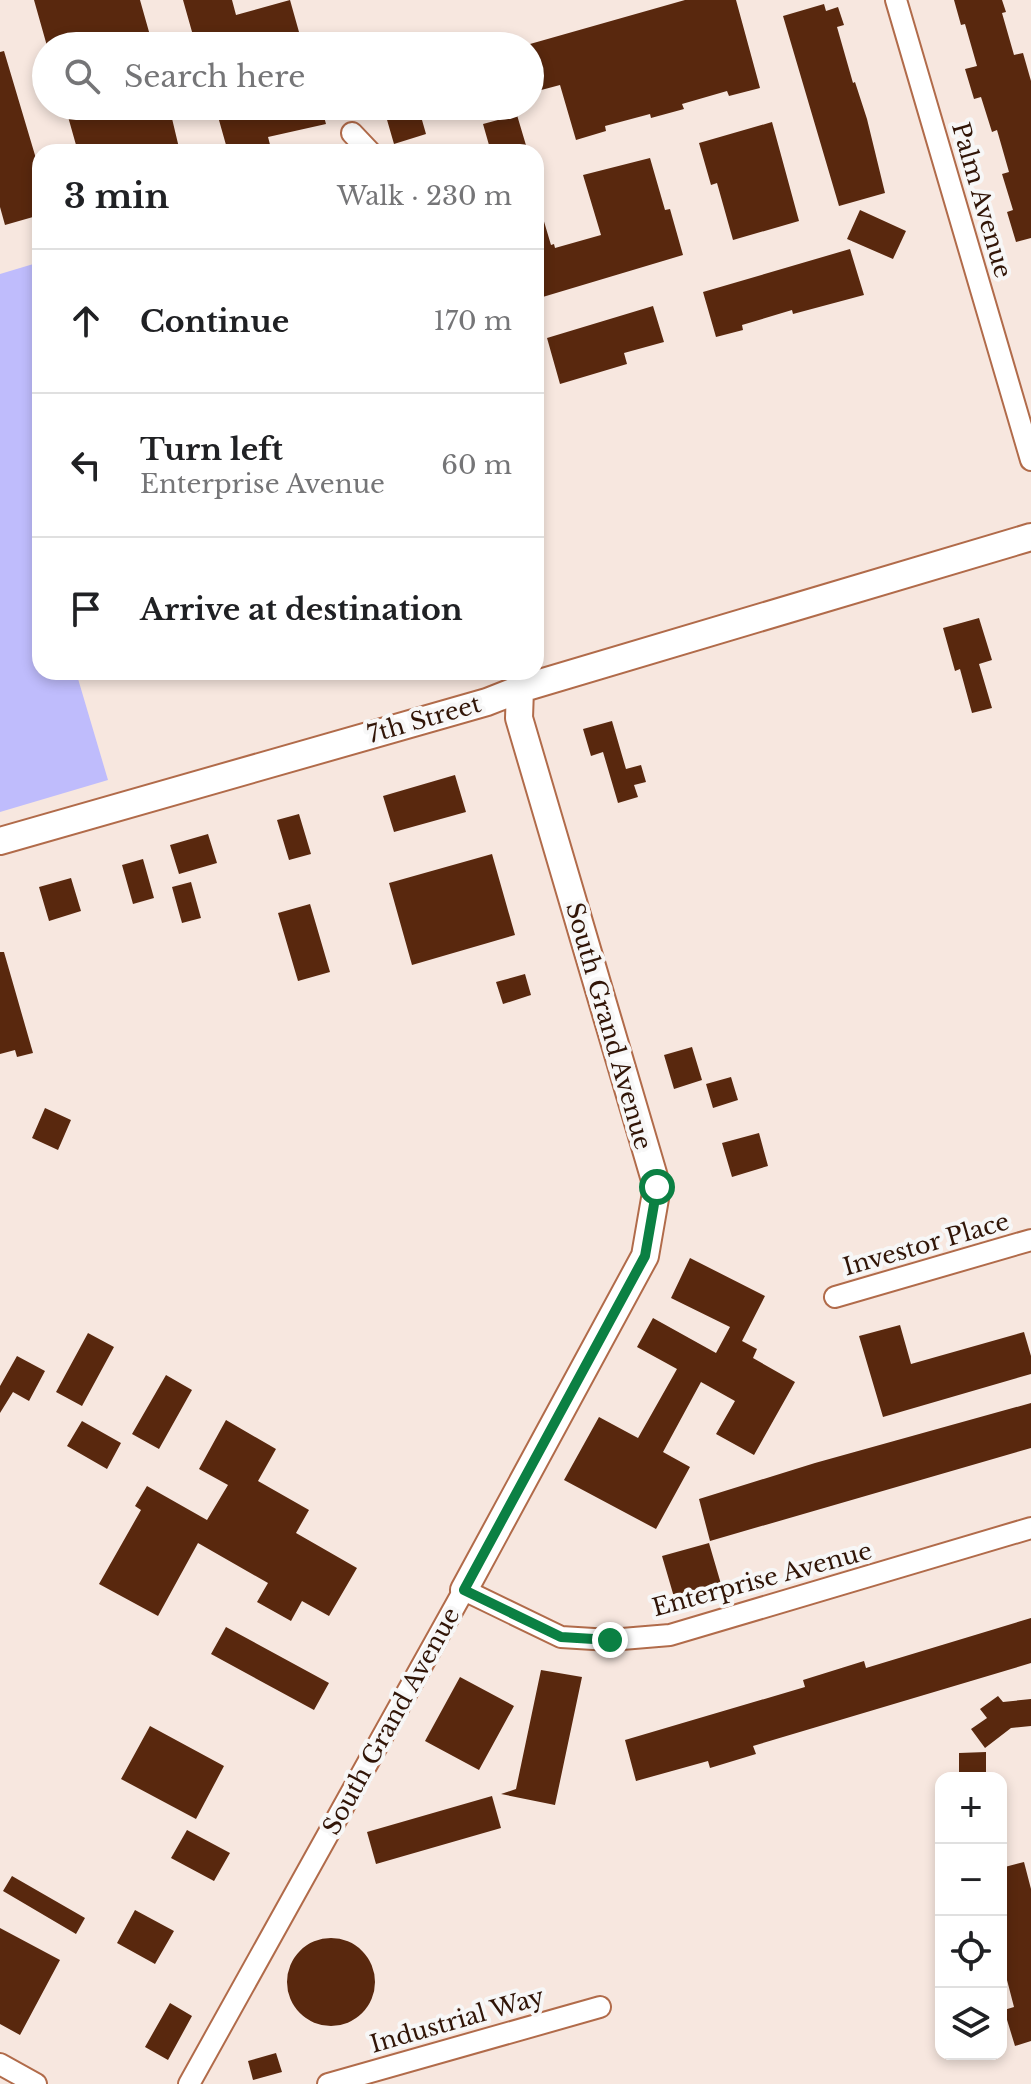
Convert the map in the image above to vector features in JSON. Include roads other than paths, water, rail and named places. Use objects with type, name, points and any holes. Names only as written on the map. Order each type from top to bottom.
[{"type":"street","name":"Palm Avenue","points":[[896,0],[1031,460]]},
{"type":"street","points":[[351,144],[352,133],[362,144]]},
{"type":"street","name":"7th Street","points":[[544,673],[1031,537]]},
{"type":"street","name":"7th Street","points":[[0,841],[487,702],[517,681]]},
{"type":"street","name":"South Grand Avenue","points":[[189,2084],[464,1590],[645,1256],[657,1187],[519,718],[517,681]]},
{"type":"street","name":"Investor Place","points":[[835,1297],[1031,1240]]},
{"type":"street","name":"Enterprise Avenue","points":[[464,1590],[561,1637],[610,1640],[670,1635],[1031,1528]]},
{"type":"street","name":"Industrial Way","points":[[328,2084],[600,2007]]},
{"type":"street","points":[[0,2064],[36,2084]]}]
